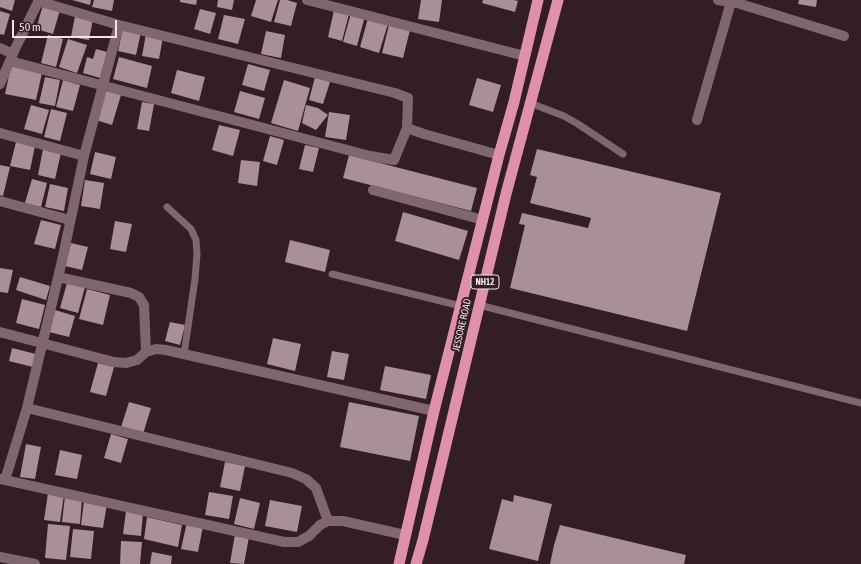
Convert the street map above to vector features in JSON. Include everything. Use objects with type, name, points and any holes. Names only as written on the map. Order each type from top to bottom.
[{"type":"highway","name":"JESSORE ROAD","points":[[399,564],[434,412],[499,155],[514,102],[538,0]]},
{"type":"highway","name":"JESSORE ROAD","points":[[416,564],[506,194],[558,0]]},
{"type":"street","points":[[307,0],[525,56]]},
{"type":"street","points":[[718,0],[735,2],[844,36]]},
{"type":"street","points":[[0,48],[11,58],[102,85],[370,156],[394,160],[407,128],[408,98],[395,92],[119,25],[38,1],[11,58],[0,84]]},
{"type":"street","points":[[697,120],[735,2]]},
{"type":"street","points":[[119,25],[84,156],[58,277],[27,408],[3,480],[284,542],[298,542],[309,536],[320,525],[328,521],[343,522],[405,535]]},
{"type":"street","points":[[407,128],[499,155]]},
{"type":"street","points":[[0,133],[84,156]]},
{"type":"street","points":[[373,190],[483,220]]},
{"type":"street","points":[[0,201],[70,220]]},
{"type":"street","points":[[58,277],[132,293],[139,297],[144,305],[146,352]]},
{"type":"street","points":[[0,332],[114,362],[126,363],[137,360],[146,352],[156,349],[184,354],[434,412]]},
{"type":"street","points":[[27,408],[292,473],[306,479],[316,488],[328,521]]},
{"type":"street","points":[[0,557],[35,564]]},
{"type":"lane","points":[[530,102],[564,116],[623,154]]},
{"type":"lane","points":[[167,206],[191,229],[196,240],[195,279],[184,354]]},
{"type":"lane","points":[[332,274],[461,306]]},
{"type":"lane","points":[[479,305],[861,403]]},
{"type":"building","points":[[0,0],[15,0],[12,11],[0,7]]},
{"type":"building","points":[[72,0],[91,0],[90,5]]},
{"type":"building","points":[[94,0],[114,0],[112,11],[92,7]]},
{"type":"building","points":[[180,0],[197,0],[196,5],[180,2]]},
{"type":"building","points":[[218,0],[234,0],[232,10],[217,7]]},
{"type":"building","points":[[256,0],[278,0],[271,22],[251,16]]},
{"type":"building","points":[[280,0],[287,0],[297,3],[291,26],[274,22]]},
{"type":"building","points":[[421,0],[442,0],[439,22],[418,19]]},
{"type":"building","points":[[483,0],[518,1],[515,12],[482,3]]},
{"type":"building","points":[[799,0],[817,0],[816,7],[798,4]]},
{"type":"building","points":[[43,5],[60,10],[53,34],[36,29]]},
{"type":"building","points":[[200,9],[216,13],[210,34],[194,29]]},
{"type":"building","points":[[334,10],[349,14],[342,41],[328,37]]},
{"type":"building","points":[[0,11],[10,14],[4,35],[0,34]]},
{"type":"building","points":[[351,13],[365,16],[357,46],[343,42]]},
{"type":"building","points":[[224,15],[245,19],[238,44],[218,39]]},
{"type":"building","points":[[75,16],[93,19],[89,40],[71,37]]},
{"type":"building","points":[[368,18],[388,24],[379,53],[360,47]]},
{"type":"building","points":[[389,25],[410,30],[403,58],[382,53]]},
{"type":"building","points":[[123,28],[141,32],[136,55],[118,51]]},
{"type":"building","points":[[266,31],[285,35],[281,58],[261,54]]},
{"type":"building","points":[[146,34],[163,37],[159,59],[142,56]]},
{"type":"building","points":[[48,35],[63,39],[56,67],[41,63]]},
{"type":"building","points":[[68,39],[87,45],[77,73],[59,67]]},
{"type":"building","points":[[96,49],[107,52],[100,78],[83,73],[87,57],[93,59]]},
{"type":"building","points":[[119,57],[152,66],[147,88],[113,79]]},
{"type":"building","points":[[248,64],[270,70],[264,91],[242,85]]},
{"type":"building","points":[[11,66],[42,73],[36,100],[5,94]]},
{"type":"building","points":[[177,70],[205,77],[199,101],[171,93]]},
{"type":"building","points":[[45,77],[60,80],[55,106],[39,103]]},
{"type":"building","points":[[315,77],[330,82],[323,104],[309,100]]},
{"type":"building","points":[[477,78],[501,85],[493,112],[469,105]]},
{"type":"building","points":[[63,80],[80,85],[73,111],[56,107]]},
{"type":"building","points":[[284,80],[310,88],[298,131],[271,123]]},
{"type":"building","points":[[104,90],[121,95],[112,125],[96,120]]},
{"type":"building","points":[[240,91],[265,98],[259,119],[234,112]]},
{"type":"building","points":[[142,102],[154,104],[149,131],[137,129]]},
{"type":"building","points":[[31,105],[49,110],[42,134],[24,129]]},
{"type":"building","points":[[306,105],[318,108],[328,115],[316,130],[302,123]]},
{"type":"building","points":[[51,109],[67,113],[60,141],[44,137]]},
{"type":"building","points":[[329,112],[350,115],[346,140],[325,137]]},
{"type":"building","points":[[219,125],[240,130],[233,156],[212,150]]},
{"type":"building","points":[[270,136],[284,140],[277,165],[263,161]]},
{"type":"building","points":[[16,142],[35,146],[30,170],[10,166]]},
{"type":"building","points":[[305,145],[319,148],[313,172],[299,169]]},
{"type":"building","points":[[43,149],[61,153],[55,179],[38,175]]},
{"type":"building","points":[[537,149],[721,193],[687,331],[510,288],[525,225],[519,224],[522,213],[588,228],[591,218],[530,203],[537,177],[530,175]]},
{"type":"building","points":[[95,152],[116,157],[111,179],[90,174]]},
{"type":"building","points":[[349,155],[477,188],[471,211],[343,178]]},
{"type":"building","points":[[241,160],[260,162],[257,186],[238,183]]},
{"type":"building","points":[[0,165],[10,167],[3,196],[0,195]]},
{"type":"building","points":[[32,179],[47,183],[41,207],[25,203]]},
{"type":"building","points":[[85,180],[104,183],[100,209],[81,206]]},
{"type":"building","points":[[50,184],[68,188],[64,211],[45,207]]},
{"type":"building","points":[[403,212],[468,231],[459,260],[395,241]]},
{"type":"building","points":[[41,220],[61,225],[55,249],[34,244]]},
{"type":"building","points":[[115,221],[132,224],[126,252],[110,249]]},
{"type":"building","points":[[290,240],[330,250],[325,272],[285,262]]},
{"type":"building","points":[[71,243],[88,247],[82,270],[65,266]]},
{"type":"building","points":[[0,268],[13,270],[8,293],[0,292]]},
{"type":"building","points":[[20,277],[50,286],[46,300],[16,290]]},
{"type":"building","points":[[67,283],[85,287],[78,313],[60,308]]},
{"type":"building","points":[[87,289],[110,295],[103,325],[79,319]]},
{"type":"building","points":[[22,299],[45,305],[39,329],[16,323]]},
{"type":"building","points":[[55,310],[75,316],[69,337],[49,332]]},
{"type":"building","points":[[170,322],[185,325],[180,345],[165,341]]},
{"type":"building","points":[[273,338],[301,344],[295,371],[267,364]]},
{"type":"building","points":[[12,348],[36,354],[33,367],[9,361]]},
{"type":"building","points":[[332,351],[349,354],[344,380],[327,377]]},
{"type":"building","points":[[98,363],[114,367],[106,396],[90,392]]},
{"type":"building","points":[[385,366],[431,375],[426,399],[380,390]]},
{"type":"building","points":[[129,402],[151,408],[143,434],[121,427]]},
{"type":"building","points":[[349,402],[419,416],[410,461],[340,447]]},
{"type":"building","points":[[111,434],[128,439],[121,463],[104,458]]},
{"type":"building","points":[[26,444],[41,447],[35,479],[20,477]]},
{"type":"building","points":[[60,450],[82,455],[77,479],[55,475]]},
{"type":"building","points":[[225,462],[245,466],[240,491],[220,487]]},
{"type":"building","points":[[209,492],[233,496],[229,519],[205,515]]},
{"type":"building","points":[[48,493],[64,495],[60,522],[44,520]]},
{"type":"building","points":[[514,495],[552,504],[538,561],[489,549],[502,499],[513,502]]},
{"type":"building","points":[[65,496],[82,498],[80,524],[62,522]]},
{"type":"building","points":[[240,498],[260,503],[254,529],[234,524]]},
{"type":"building","points":[[270,500],[302,506],[297,532],[265,526]]},
{"type":"building","points":[[84,501],[107,504],[103,528],[81,525]]},
{"type":"building","points":[[126,511],[143,513],[141,536],[123,534]]},
{"type":"building","points":[[147,517],[182,525],[178,547],[144,539]]},
{"type":"building","points":[[187,522],[203,526],[198,552],[181,549]]},
{"type":"building","points":[[48,524],[70,526],[66,560],[45,558]]},
{"type":"building","points":[[560,525],[686,555],[684,564],[550,564]]},
{"type":"building","points":[[73,529],[94,531],[91,559],[70,557]]},
{"type":"building","points":[[235,534],[249,537],[244,564],[230,563]]},
{"type":"building","points":[[121,541],[142,542],[140,564],[120,564]]},
{"type":"building","points":[[152,552],[172,556],[171,564],[150,564]]}]
